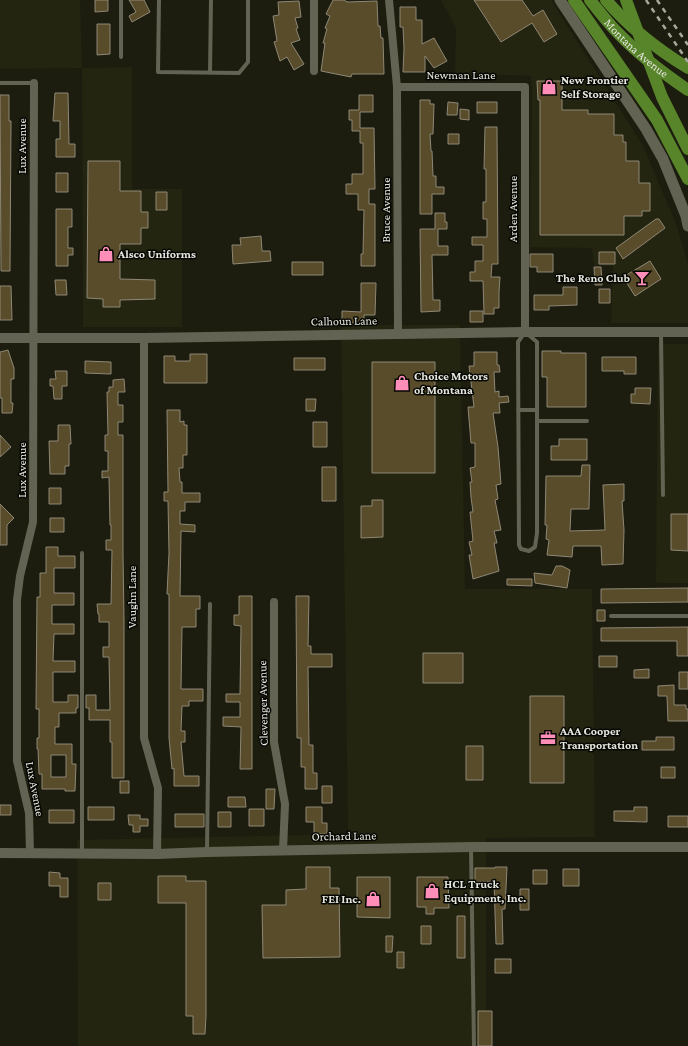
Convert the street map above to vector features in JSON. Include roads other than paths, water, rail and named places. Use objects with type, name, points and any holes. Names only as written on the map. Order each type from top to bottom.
[{"type":"main road","points":[[560,0],[649,135],[663,159],[686,216],[688,226]]},
{"type":"main road","points":[[574,0],[657,120],[688,179]]},
{"type":"main road","name":"Montana Avenue","points":[[590,0],[617,33],[635,50],[671,79],[688,90]]},
{"type":"main road","name":"Montana Avenue","points":[[606,0],[630,26],[655,46],[688,68]]},
{"type":"main road","points":[[626,0],[662,97],[688,149]]},
{"type":"street","points":[[314,0],[314,71]]},
{"type":"street","name":"Bruce Avenue","points":[[389,0],[397,87],[398,333]]},
{"type":"street","name":"Lux Avenue","points":[[30,853],[28,813],[17,762],[17,600],[20,576],[34,522],[34,83]]},
{"type":"street","name":"Newman Lane","points":[[397,87],[526,87]]},
{"type":"street","name":"Arden Avenue","points":[[525,332],[526,87]]},
{"type":"street","name":"Calhoun Lane","points":[[0,338],[144,338],[398,333],[688,332]]},
{"type":"street","name":"Vaughn Lane","points":[[144,338],[144,738],[158,788],[157,854]]},
{"type":"street","name":"Clevenger Avenue","points":[[274,602],[274,742],[285,804],[283,850]]},
{"type":"street","name":"Orchard Lane","points":[[0,853],[157,854],[471,847],[688,847]]},
{"type":"lane","points":[[121,0],[121,57]]},
{"type":"lane","points":[[159,0],[158,72],[210,73],[239,73],[248,62],[248,0]]},
{"type":"lane","points":[[210,73],[211,0]]},
{"type":"lane","points":[[0,83],[34,83]]},
{"type":"lane","points":[[525,332],[537,342],[537,410],[537,542],[532,550],[524,551],[519,545],[518,342],[525,332]]},
{"type":"lane","points":[[661,332],[662,495]]},
{"type":"lane","points":[[518,410],[537,410]]},
{"type":"lane","points":[[537,421],[587,421]]},
{"type":"lane","points":[[82,553],[82,853]]},
{"type":"lane","points":[[207,852],[210,604]]},
{"type":"lane","points":[[611,616],[688,616]]},
{"type":"lane","points":[[471,847],[474,1046]]},
{"type":"railway","points":[[646,0],[688,62]]},
{"type":"railway","points":[[657,0],[688,45]]},
{"type":"place","name":"New Frontier Self Storage","points":[[549,87]]},
{"type":"place","name":"Alsco Uniforms","points":[[106,254]]},
{"type":"place","name":"The Reno Club","points":[[642,278]]},
{"type":"place","name":"Choice Motors of Montana","points":[[402,383]]},
{"type":"place","name":"AAA Cooper Transportation","points":[[548,738]]},
{"type":"place","name":"HCL Truck Equipment, Inc.","points":[[432,891]]},
{"type":"place","name":"FEI Inc.","points":[[373,899]]}]
